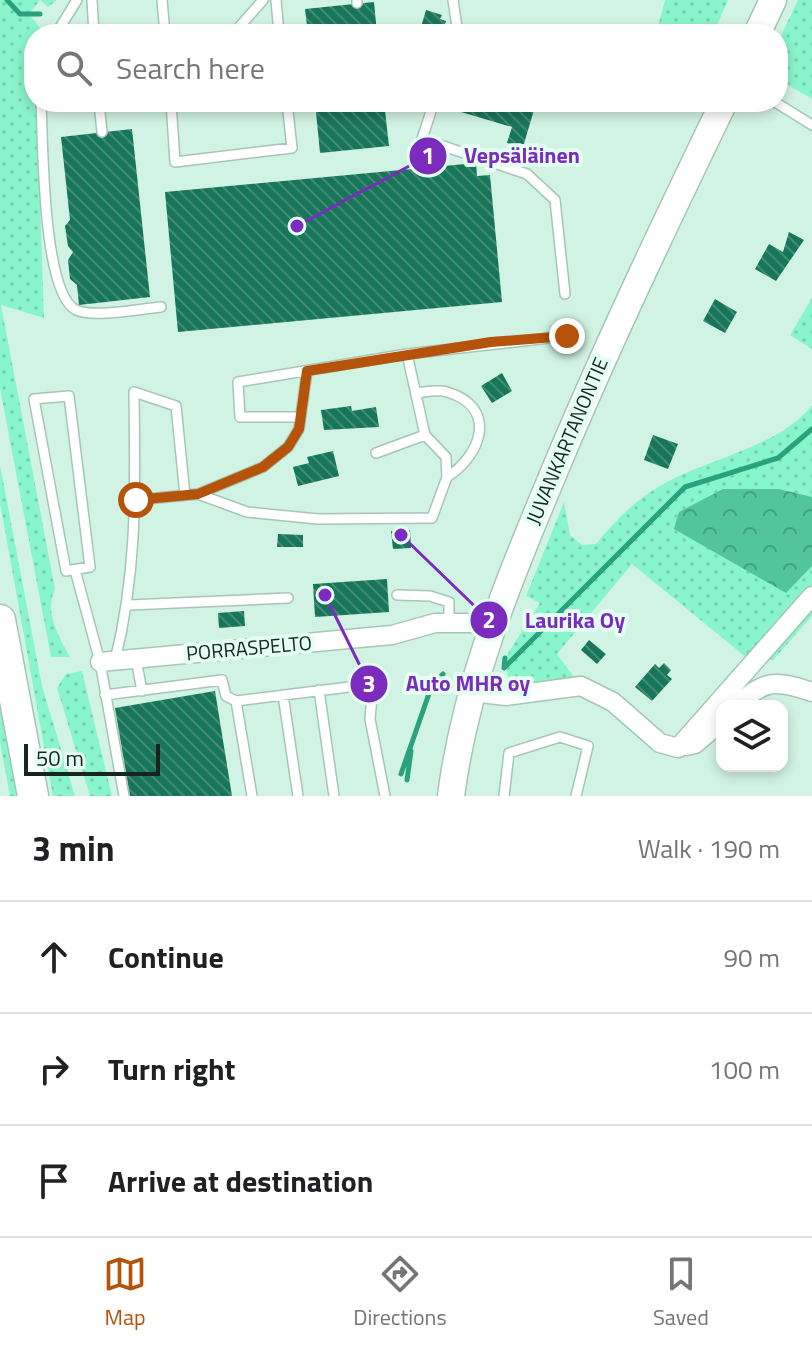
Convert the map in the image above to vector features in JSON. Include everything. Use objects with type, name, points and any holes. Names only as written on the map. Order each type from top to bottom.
[{"type":"highway","points":[[0,620],[33,796]]},
{"type":"main road","points":[[762,24],[773,0]]},
{"type":"main road","name":"JUVANKARTANONTIE","points":[[451,796],[472,692],[493,623],[601,358],[719,112]]},
{"type":"street","points":[[678,748],[812,596]]},
{"type":"street","name":"PORRASPELTO","points":[[108,662],[392,635],[449,623],[493,623]]},
{"type":"street","points":[[743,700],[757,686],[769,683],[812,692]]},
{"type":"street","points":[[472,692],[506,696],[581,686],[613,702],[660,743],[678,748],[695,744],[716,726]]},
{"type":"lane","points":[[62,24],[77,0]]},
{"type":"lane","points":[[92,0],[93,24]]},
{"type":"lane","points":[[162,0],[164,24]]},
{"type":"lane","points":[[242,24],[263,0]]},
{"type":"lane","points":[[276,0],[278,24]]},
{"type":"lane","points":[[453,0],[457,24]]},
{"type":"lane","points":[[788,110],[812,125]]},
{"type":"lane","points":[[42,112],[52,258],[65,301],[75,309],[88,313],[161,307]]},
{"type":"lane","points":[[100,112],[102,132]]},
{"type":"lane","points":[[172,112],[175,162],[292,148],[288,112]]},
{"type":"lane","points":[[431,112],[422,139],[527,174],[555,200],[565,294]]},
{"type":"lane","points":[[300,417],[240,417],[238,382],[407,354],[567,336]]},
{"type":"lane","points":[[198,494],[247,512],[318,519],[432,518],[447,477],[446,457],[425,435],[407,354]]},
{"type":"lane","points":[[136,500],[198,494],[263,467],[288,447],[299,429],[307,371]]},
{"type":"lane","points":[[416,393],[446,391],[478,415],[482,428],[467,465],[447,477]]},
{"type":"lane","points":[[124,796],[105,695],[108,662],[129,605],[136,542],[134,392],[176,406],[185,495]]},
{"type":"lane","points":[[69,396],[90,567],[75,570],[66,571],[34,399],[69,396]]},
{"type":"lane","points":[[376,453],[425,435]]},
{"type":"lane","points":[[75,570],[108,662]]},
{"type":"lane","points":[[397,595],[430,596],[449,602],[449,623]]},
{"type":"lane","points":[[129,605],[288,598]]},
{"type":"lane","points":[[136,659],[142,691]]},
{"type":"lane","points":[[105,695],[222,680],[226,696],[236,701],[373,684],[370,719],[385,796]]},
{"type":"lane","points":[[319,690],[334,796]]},
{"type":"lane","points":[[283,695],[298,796]]},
{"type":"lane","points":[[236,701],[252,796]]},
{"type":"lane","points":[[504,796],[509,753],[560,737],[588,746],[576,796]]},
{"type":"green space","points":[[0,0],[40,0],[29,14],[37,24],[24,24],[24,112],[37,112],[44,318],[1,305],[55,589],[52,615],[70,657],[51,657],[0,388]]},
{"type":"green space","points":[[40,0],[57,0],[48,7]]},
{"type":"green space","points":[[665,0],[728,0],[717,24],[659,24]]},
{"type":"green space","points":[[798,0],[812,0],[812,99],[788,85],[787,24]]},
{"type":"green space","points":[[812,298],[812,349],[790,335]]},
{"type":"green space","points":[[812,405],[812,616],[774,659],[753,663],[632,564],[557,654],[576,680],[510,690],[505,658],[540,603],[526,596],[564,502],[570,535],[582,545],[596,544],[625,512],[651,492],[678,476],[782,432]]},
{"type":"green space","points":[[0,465],[42,686],[75,796],[53,796],[0,503]]},
{"type":"green space","points":[[723,489],[779,489],[812,497],[812,566],[786,593],[674,529],[679,512]]},
{"type":"green space","points":[[82,671],[112,796],[90,796],[57,688],[66,674]]},
{"type":"green space","points":[[0,701],[17,796],[10,796],[0,742]]},
{"type":"building","points":[[374,2],[376,24],[307,24],[305,9]]},
{"type":"building","points":[[426,10],[442,15],[440,19],[446,21],[445,24],[422,24]]},
{"type":"building","points":[[316,112],[385,112],[389,146],[320,153]]},
{"type":"building","points":[[461,112],[533,112],[523,147],[507,143],[512,127]]},
{"type":"building","points":[[132,129],[150,297],[79,305],[77,285],[70,279],[68,260],[73,252],[68,246],[65,226],[70,220],[61,137]]},
{"type":"building","points":[[476,163],[477,176],[490,175],[502,302],[178,332],[165,192]]},
{"type":"building","points":[[789,232],[804,240],[776,281],[755,269],[769,244],[783,252]]},
{"type":"building","points":[[715,299],[737,312],[725,333],[703,321]]},
{"type":"building","points":[[502,373],[512,391],[492,403],[481,386]]},
{"type":"building","points":[[351,406],[352,411],[376,407],[379,427],[324,430],[321,410]]},
{"type":"building","points":[[653,435],[678,444],[668,469],[644,460]]},
{"type":"building","points":[[333,451],[339,476],[298,486],[293,467],[309,463],[307,457]]},
{"type":"building","points":[[410,530],[411,548],[393,549],[391,531]]},
{"type":"building","points":[[278,534],[303,535],[303,547],[277,547]]},
{"type":"building","points":[[387,579],[389,612],[315,617],[313,584]]},
{"type":"building","points":[[244,611],[245,626],[219,628],[218,613]]},
{"type":"building","points":[[589,640],[606,654],[597,664],[581,650]]},
{"type":"building","points":[[664,663],[671,670],[667,675],[672,679],[652,701],[635,687],[655,664],[659,668]]},
{"type":"building","points":[[215,691],[232,796],[130,796],[115,708]]},
{"type":"waterway","points":[[7,0],[20,14],[40,14]]},
{"type":"waterway","points":[[505,658],[504,668],[685,487],[778,458],[812,429]]},
{"type":"waterway","points":[[401,774],[432,685],[443,674]]},
{"type":"waterway","points":[[407,780],[411,751]]},
{"type":"place","name":"Vepsäläinen","points":[[297,226]]},
{"type":"place","name":"Laurika Oy","points":[[401,535]]},
{"type":"place","name":"Auto MHR oy","points":[[325,595]]},
{"type":"route","points":[[136,500],[198,494],[263,467],[288,447],[299,429],[307,371],[491,342],[567,336]]}]
